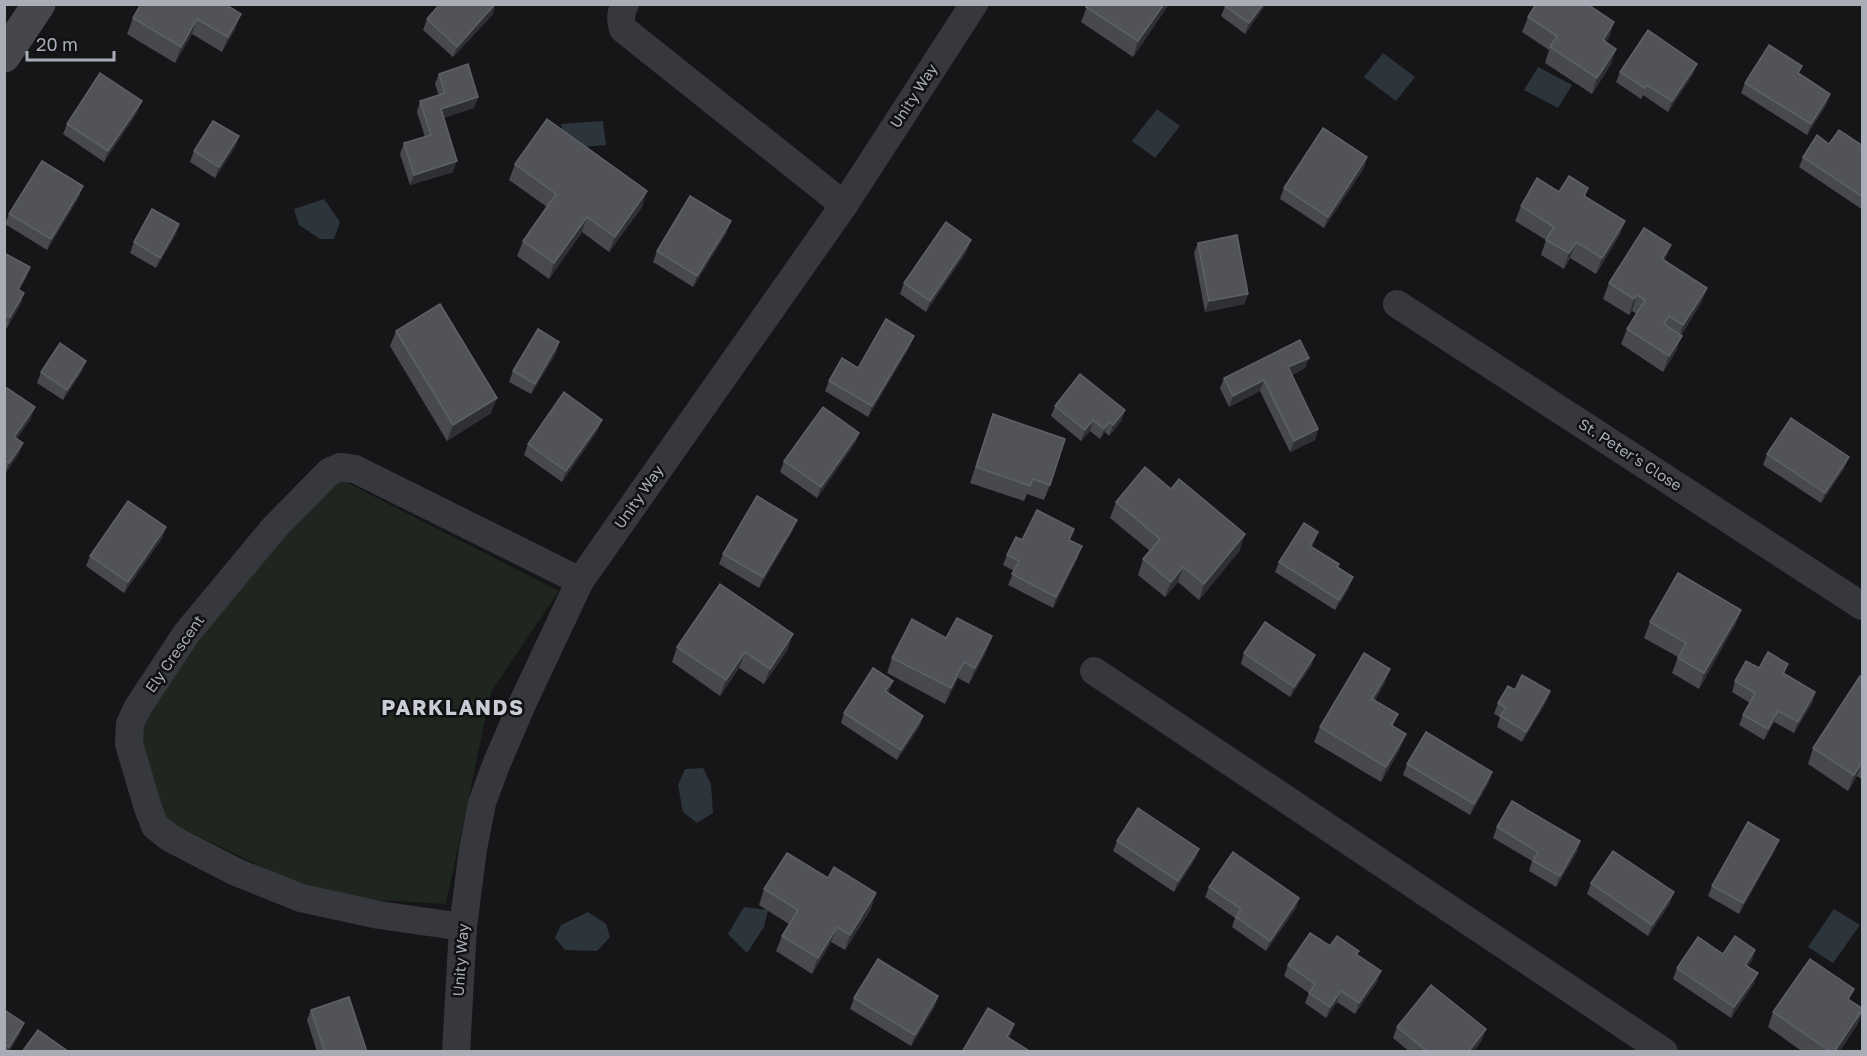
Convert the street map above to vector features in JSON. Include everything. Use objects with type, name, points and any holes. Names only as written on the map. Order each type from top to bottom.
[{"type":"main road","points":[[9,39],[39,4]]},
{"type":"street","points":[[625,4],[621,10],[620,20],[623,29],[844,205]]},
{"type":"street","name":"Unity Way","points":[[456,1052],[463,927],[473,849],[482,802],[523,702],[580,581],[844,205],[974,4]]},
{"type":"street","name":"St. Peter's Close","points":[[1397,304],[1863,606]]},
{"type":"street","name":"Ely Crescent","points":[[463,927],[379,915],[302,898],[236,872],[170,838],[155,825],[148,808],[129,744],[130,724],[138,707],[186,634],[274,528],[329,472],[340,467],[355,469],[580,581]]},
{"type":"street","points":[[1094,671],[1664,1052]]},
{"type":"shaded area","points":[[1383,53],[1415,77],[1396,101],[1364,77]]},
{"type":"shaded area","points":[[1538,67],[1572,85],[1558,108],[1524,90]]},
{"type":"shaded area","points":[[1157,109],[1180,126],[1155,158],[1132,141]]},
{"type":"shaded area","points":[[603,121],[606,145],[565,148],[561,124]]},
{"type":"shaded area","points":[[324,199],[340,222],[334,239],[320,239],[299,225],[294,209]]},
{"type":"shaded area","points":[[336,477],[559,591],[491,692],[446,904],[325,897],[162,819],[137,722],[192,640]]},
{"type":"shaded area","points":[[703,768],[711,784],[713,813],[697,823],[683,812],[678,785],[685,769]]},
{"type":"shaded area","points":[[744,907],[768,910],[764,927],[747,953],[728,934]]},
{"type":"shaded area","points":[[1834,909],[1860,925],[1833,963],[1808,947]]},
{"type":"shaded area","points":[[588,912],[606,924],[610,937],[597,951],[565,950],[555,938],[561,925]]},
{"type":"building","points":[[141,4],[225,4],[241,14],[228,37],[197,19],[181,47],[133,18]]},
{"type":"building","points":[[440,4],[495,4],[457,47],[427,19]]},
{"type":"building","points":[[1088,4],[1164,4],[1138,41],[1086,7]]},
{"type":"building","points":[[1226,4],[1263,4],[1249,23],[1225,6]]},
{"type":"building","points":[[1536,4],[1587,4],[1614,22],[1603,40],[1616,49],[1597,78],[1550,47],[1557,36],[1528,17]]},
{"type":"building","points":[[1648,30],[1697,64],[1672,101],[1620,72]]},
{"type":"building","points":[[1769,45],[1802,66],[1798,73],[1830,94],[1811,124],[1745,83]]},
{"type":"building","points":[[468,64],[478,97],[441,109],[457,161],[414,175],[404,143],[431,135],[420,101],[445,93],[439,74]]},
{"type":"building","points":[[100,73],[142,101],[108,151],[67,124]]},
{"type":"building","points":[[547,119],[647,191],[615,237],[587,217],[554,263],[523,241],[556,194],[515,164]]},
{"type":"building","points":[[213,121],[239,136],[219,167],[194,151]]},
{"type":"building","points":[[1323,128],[1367,157],[1328,217],[1284,188]]},
{"type":"building","points":[[1839,130],[1863,146],[1863,197],[1803,157],[1817,135],[1829,144]]},
{"type":"building","points":[[42,161],[83,186],[51,239],[9,214]]},
{"type":"building","points":[[1569,176],[1588,188],[1584,196],[1625,221],[1602,258],[1576,242],[1569,253],[1546,240],[1554,227],[1521,206],[1537,178],[1559,192]]},
{"type":"building","points":[[690,196],[731,221],[697,276],[657,251]]},
{"type":"building","points":[[152,209],[179,224],[160,258],[134,242]]},
{"type":"building","points":[[946,222],[971,240],[930,301],[904,283]]},
{"type":"building","points":[[1644,228],[1671,245],[1662,259],[1707,288],[1683,325],[1669,316],[1664,324],[1682,336],[1669,356],[1627,329],[1645,300],[1637,295],[1634,299],[1609,283]]},
{"type":"building","points":[[1237,235],[1248,294],[1209,301],[1198,243]]},
{"type":"building","points":[[4,253],[30,267],[18,289],[24,293],[10,317],[4,314]]},
{"type":"building","points":[[440,304],[497,398],[453,425],[396,331]]},
{"type":"building","points":[[886,319],[914,336],[872,406],[829,381],[842,358],[858,368]]},
{"type":"building","points":[[538,329],[559,342],[535,384],[513,371]]},
{"type":"building","points":[[1300,340],[1309,358],[1288,367],[1318,429],[1294,441],[1264,380],[1233,396],[1224,378]]},
{"type":"building","points":[[60,343],[86,361],[67,390],[41,372]]},
{"type":"building","points":[[1080,374],[1125,410],[1113,425],[1109,422],[1104,429],[1093,420],[1085,430],[1055,406]]},
{"type":"building","points":[[4,386],[35,407],[14,437],[23,443],[9,463],[4,460]]},
{"type":"building","points":[[564,392],[602,420],[566,471],[528,444]]},
{"type":"building","points":[[823,407],[859,433],[821,487],[784,461]]},
{"type":"building","points":[[993,414],[1065,439],[1050,485],[1033,479],[1030,486],[976,467]]},
{"type":"building","points":[[1791,418],[1849,457],[1825,493],[1767,454]]},
{"type":"building","points":[[1145,467],[1171,489],[1179,479],[1245,534],[1204,584],[1183,567],[1171,582],[1143,559],[1160,539],[1116,502]]},
{"type":"building","points":[[757,496],[797,520],[763,577],[723,554]]},
{"type":"building","points":[[128,501],[166,527],[128,582],[90,556]]},
{"type":"building","points":[[1037,510],[1074,529],[1069,540],[1082,546],[1056,597],[1012,574],[1019,561],[1007,555],[1016,537],[1022,540]]},
{"type":"building","points":[[1304,523],[1318,532],[1310,546],[1339,564],[1337,567],[1353,577],[1339,600],[1279,562]]},
{"type":"building","points":[[1678,573],[1741,610],[1704,673],[1678,658],[1686,643],[1650,622]]},
{"type":"building","points":[[720,584],[793,634],[770,669],[745,652],[726,680],[677,647]]},
{"type":"building","points":[[957,618],[992,636],[975,668],[964,662],[951,688],[892,658],[912,619],[946,638]]},
{"type":"building","points":[[1265,622],[1315,655],[1294,687],[1244,653]]},
{"type":"building","points":[[1768,652],[1788,664],[1783,673],[1815,692],[1798,722],[1778,711],[1768,729],[1743,715],[1755,693],[1735,681],[1746,661],[1759,668]]},
{"type":"building","points":[[1364,653],[1390,669],[1372,699],[1398,714],[1391,725],[1406,734],[1386,767],[1320,727]]},
{"type":"building","points":[[873,668],[893,681],[885,691],[923,716],[901,750],[844,713]]},
{"type":"building","points":[[1522,675],[1550,691],[1526,732],[1500,716],[1506,708],[1498,703],[1508,686],[1515,690]]},
{"type":"building","points":[[1860,676],[1863,678],[1863,761],[1854,775],[1813,748]]},
{"type":"building","points":[[1426,732],[1492,772],[1474,804],[1407,764]]},
{"type":"building","points":[[1512,801],[1580,841],[1560,876],[1533,861],[1538,852],[1497,827]]},
{"type":"building","points":[[1138,808],[1199,849],[1178,881],[1117,841]]},
{"type":"building","points":[[1748,822],[1779,840],[1743,903],[1712,886]]},
{"type":"building","points":[[1613,851],[1674,892],[1652,925],[1591,883]]},
{"type":"building","points":[[1233,852],[1299,898],[1270,941],[1236,917],[1241,909],[1209,887]]},
{"type":"building","points":[[787,853],[828,878],[834,867],[876,893],[850,935],[837,927],[818,958],[782,936],[798,910],[764,889]]},
{"type":"building","points":[[1310,933],[1330,946],[1337,936],[1359,951],[1356,954],[1381,971],[1359,1003],[1341,991],[1330,1007],[1309,993],[1315,984],[1288,965]]},
{"type":"building","points":[[1735,936],[1755,950],[1745,965],[1758,973],[1734,1007],[1677,968],[1698,937],[1723,954]]},
{"type":"building","points":[[878,959],[938,996],[915,1035],[854,998]]},
{"type":"building","points":[[1810,959],[1854,989],[1848,999],[1863,1009],[1834,1052],[1773,1012]]},
{"type":"building","points":[[1431,985],[1486,1029],[1468,1052],[1428,1052],[1397,1027]]},
{"type":"building","points":[[349,997],[367,1052],[325,1052],[311,1010]]},
{"type":"building","points":[[988,1008],[1014,1024],[1007,1037],[1031,1052],[962,1052]]},
{"type":"building","points":[[4,1010],[24,1023],[9,1047],[4,1044]]},
{"type":"building","points":[[38,1030],[69,1052],[22,1052]]},
{"type":"district","name":"PARKLANDS","points":[[453,708]]}]
